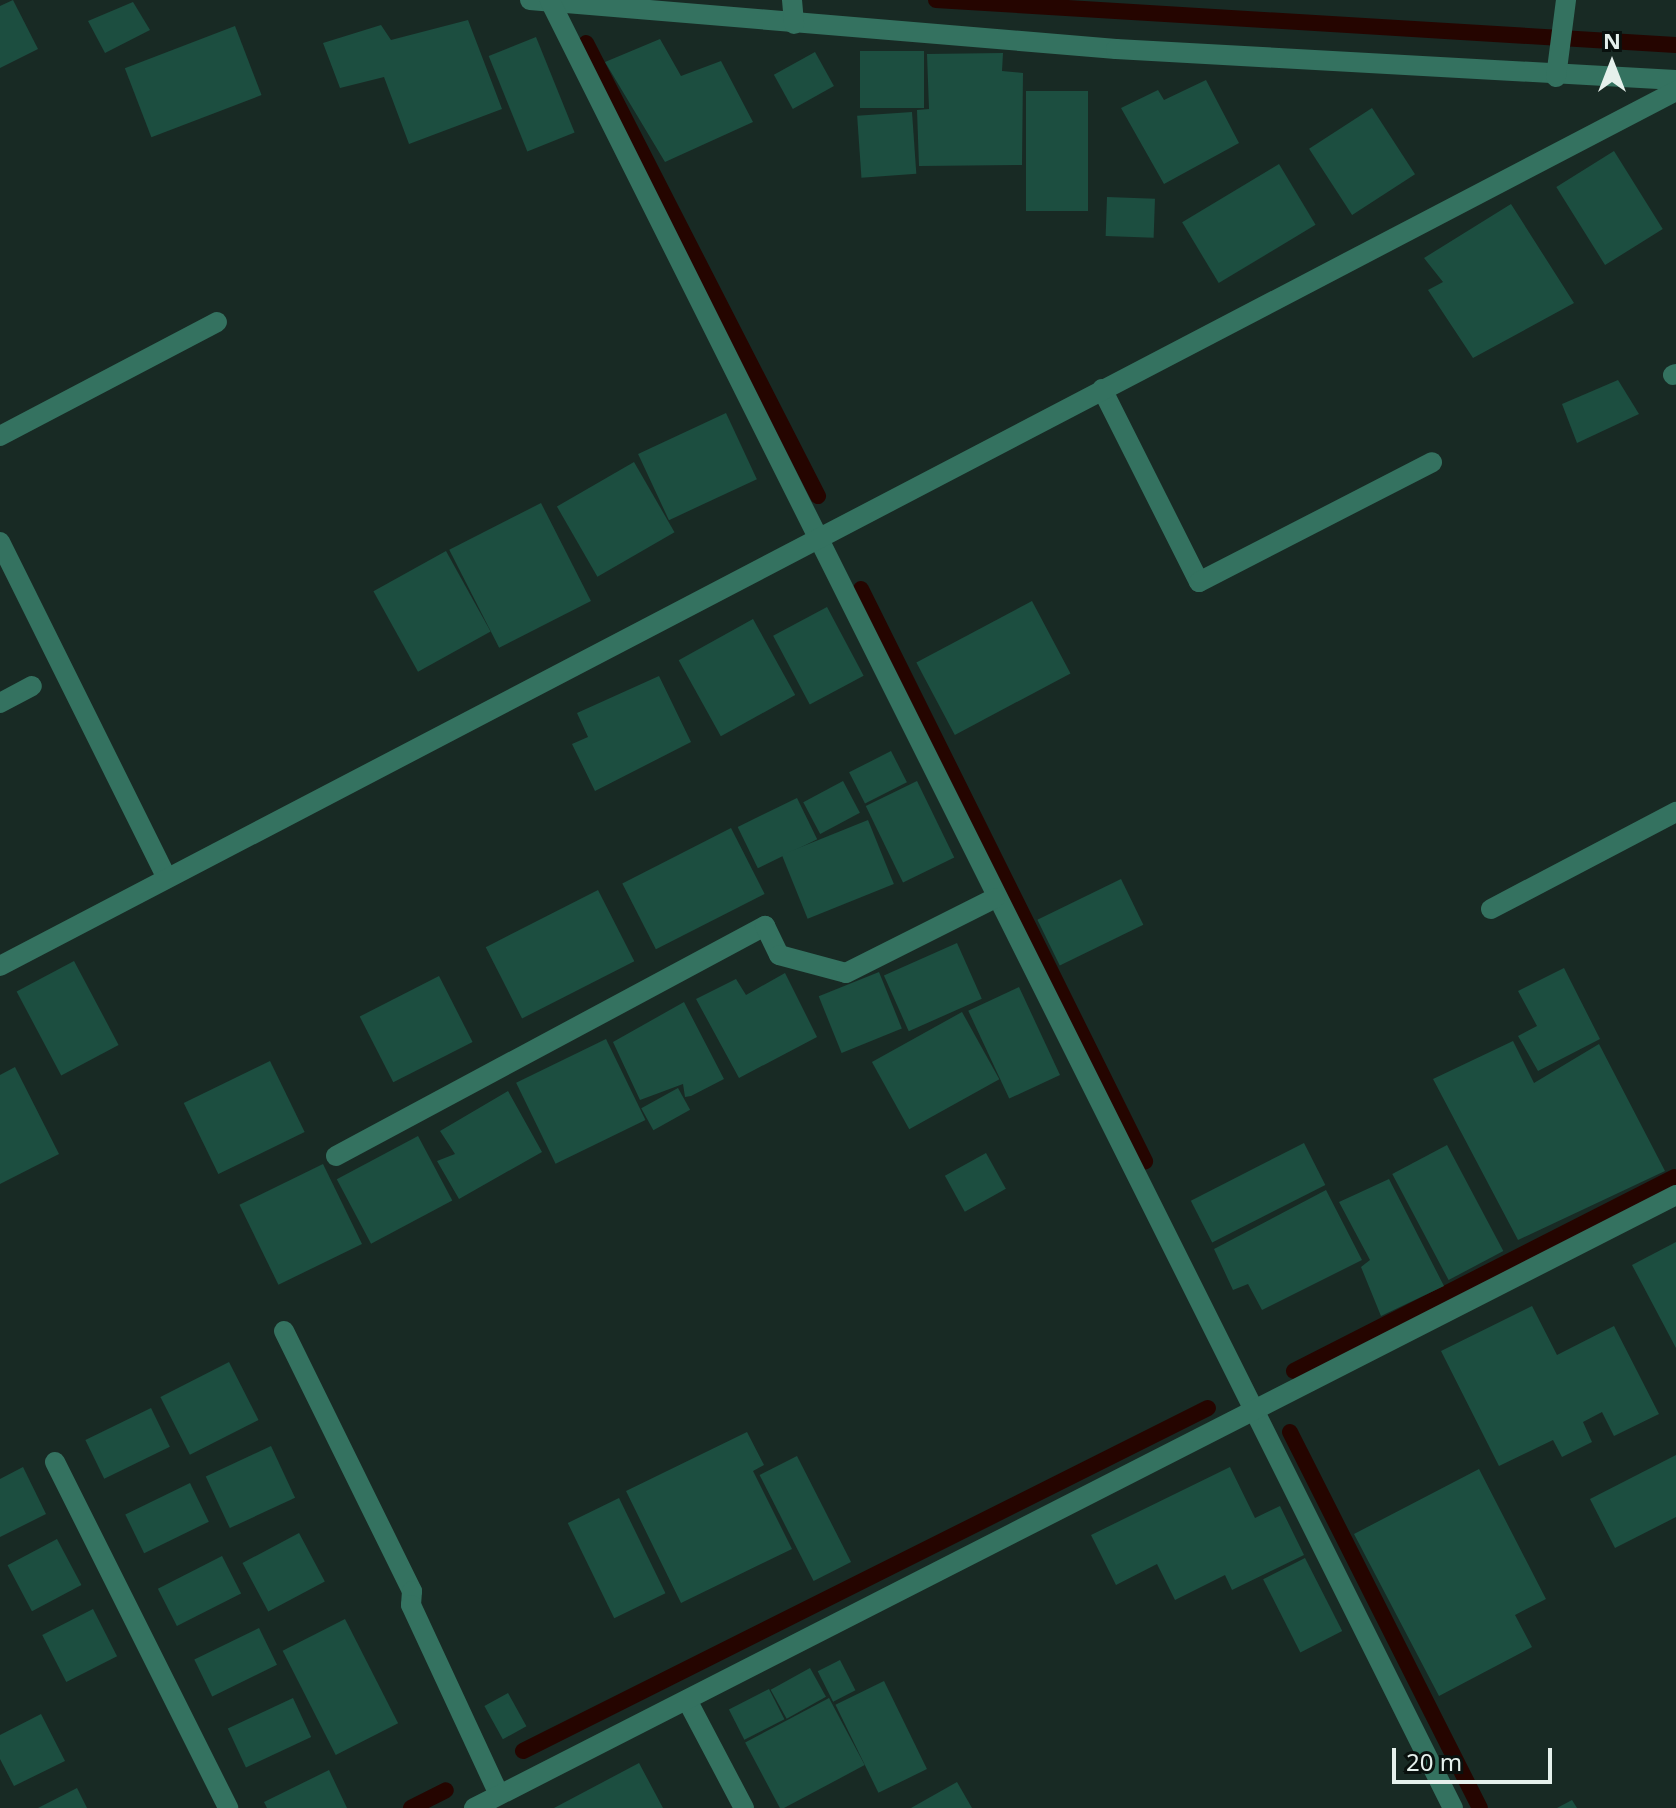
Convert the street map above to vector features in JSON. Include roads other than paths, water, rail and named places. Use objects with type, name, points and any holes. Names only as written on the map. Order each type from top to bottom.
[{"type":"street","points":[[792,0],[794,24]]},
{"type":"street","points":[[1556,77],[1566,0]]},
{"type":"street","points":[[552,1],[794,24],[1556,77],[1676,89]]},
{"type":"street","points":[[552,1],[815,539],[1453,1808]]},
{"type":"street","points":[[0,966],[1676,89]]},
{"type":"street","points":[[0,436],[217,322]]},
{"type":"street","points":[[1102,389],[1199,582],[1432,462]]},
{"type":"street","points":[[0,542],[167,878]]},
{"type":"street","points":[[0,703],[32,686]]},
{"type":"street","points":[[1491,909],[1676,812]]},
{"type":"street","points":[[336,1156],[765,926],[779,955],[846,973],[995,898]]},
{"type":"street","points":[[474,1808],[1254,1413],[1676,1195]]},
{"type":"street","points":[[284,1331],[412,1591],[411,1605],[499,1795]]},
{"type":"street","points":[[55,1462],[228,1808]]},
{"type":"street","points":[[687,1700],[744,1808]]},
{"type":"waterway","points":[[936,0],[1676,45]]},
{"type":"waterway","points":[[586,43],[818,496]]},
{"type":"waterway","points":[[861,589],[1145,1161]]},
{"type":"waterway","points":[[1294,1371],[1674,1177]]},
{"type":"waterway","points":[[523,1751],[1208,1408]]},
{"type":"waterway","points":[[1290,1432],[1480,1808]]},
{"type":"waterway","points":[[411,1808],[446,1790]]}]
